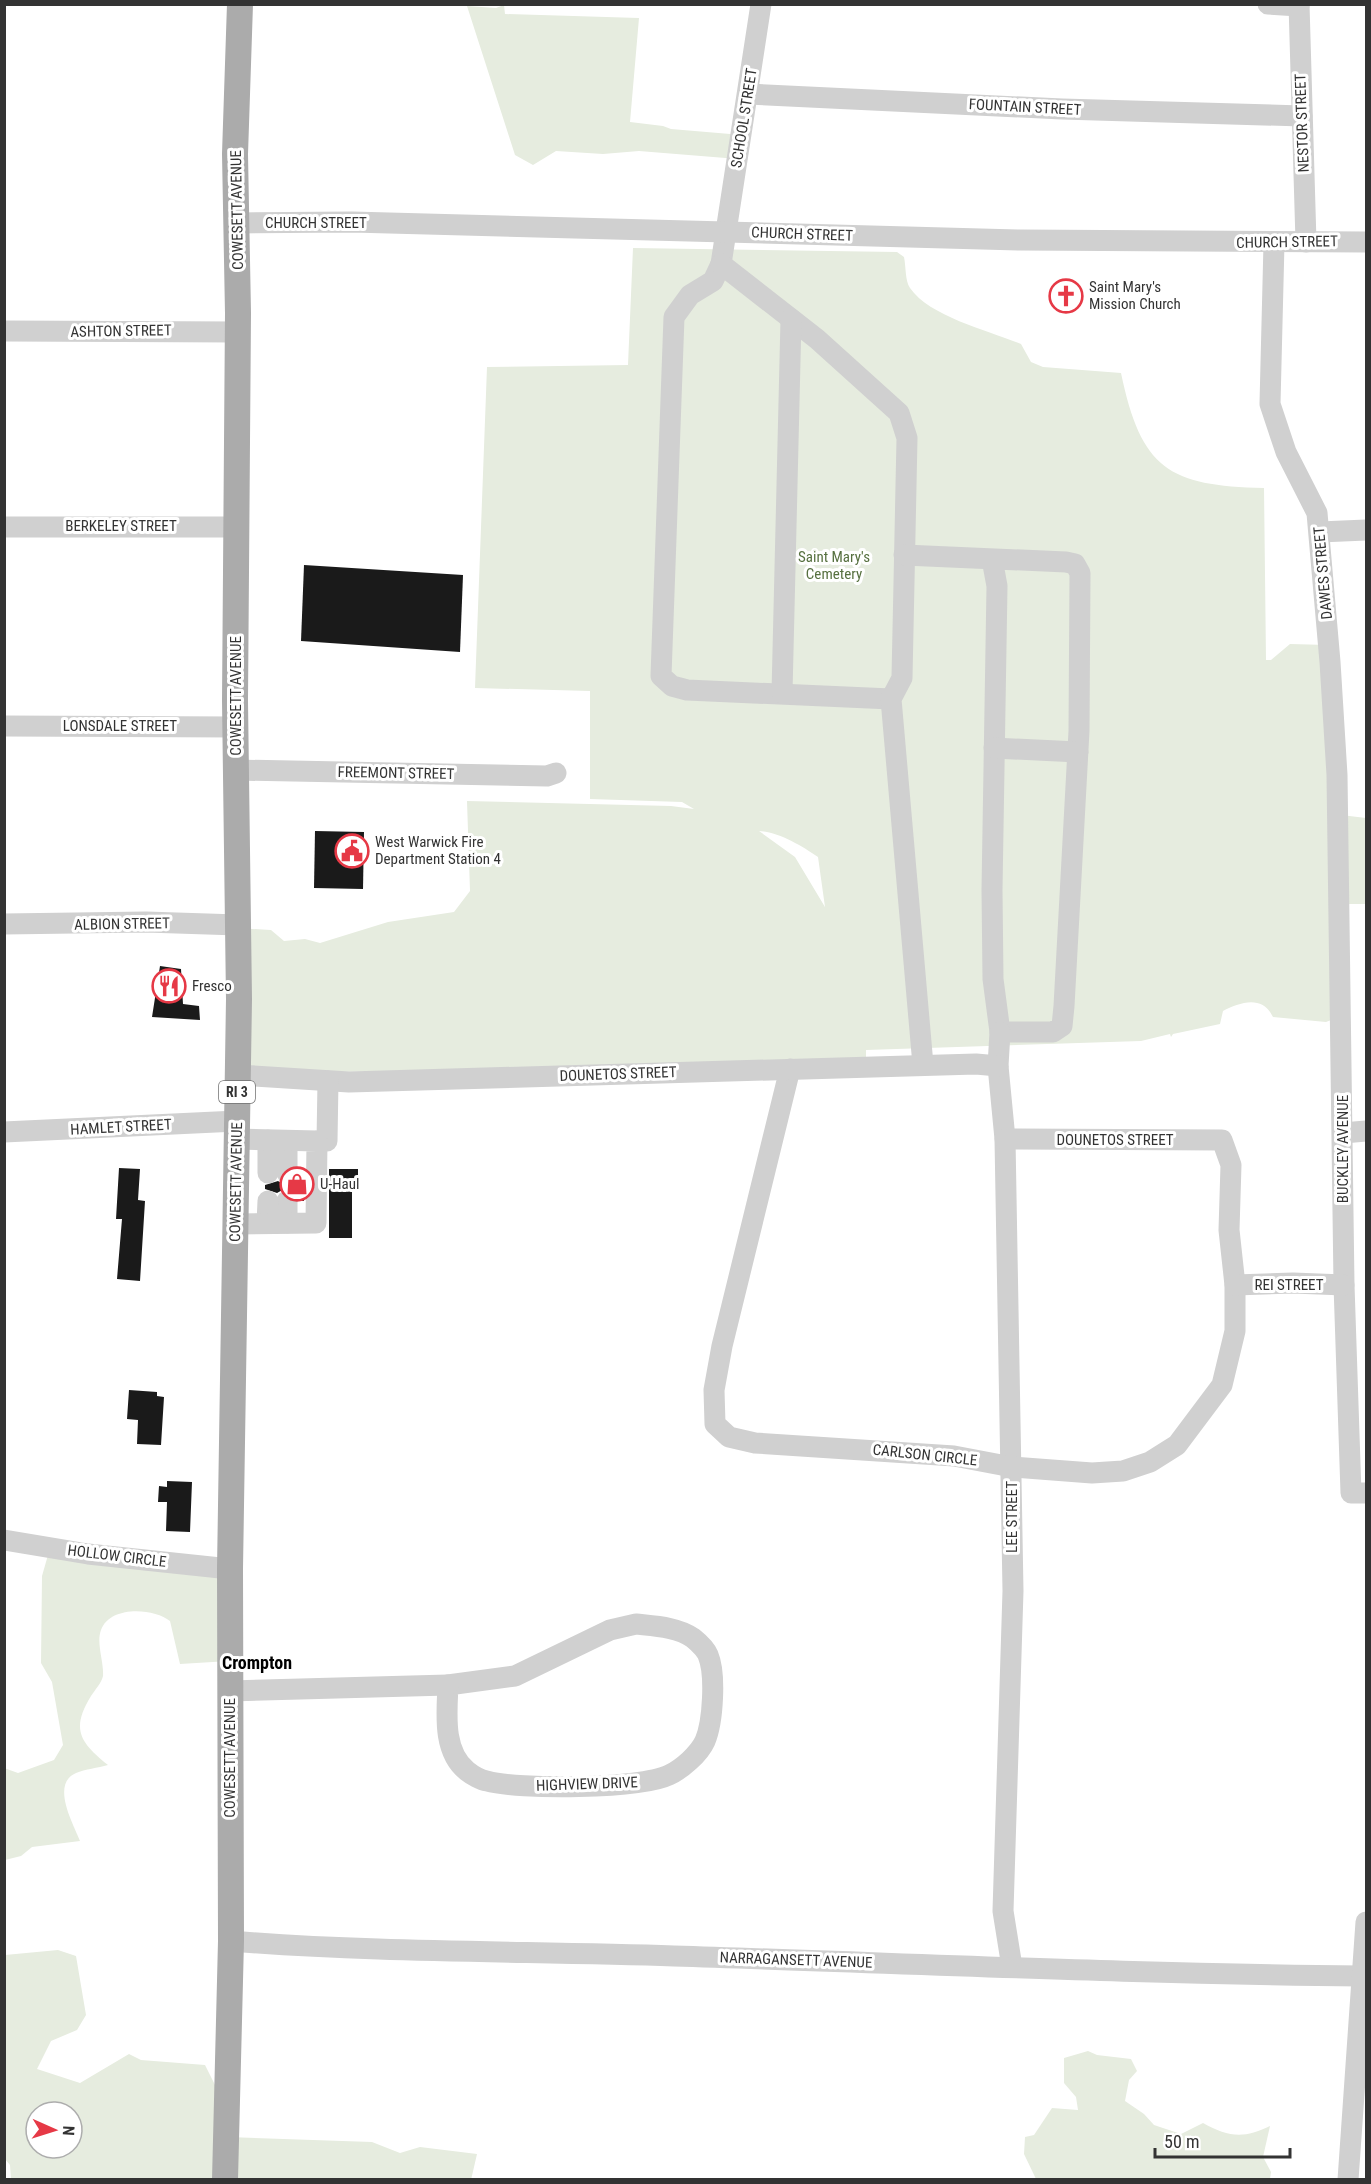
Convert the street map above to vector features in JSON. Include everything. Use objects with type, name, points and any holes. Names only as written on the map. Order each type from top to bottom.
[{"type":"main road","name":"COWESETT AVENUE","points":[[225,2180],[231,1941],[230,1569],[237,1130],[238,332],[235,154],[240,4]]},
{"type":"street","name":"SCHOOL STREET","points":[[721,264],[760,4]]},
{"type":"street","points":[[1268,4],[1299,5]]},
{"type":"street","name":"NESTOR STREET","points":[[1299,5],[1306,242]]},
{"type":"street","name":"FOUNTAIN STREET","points":[[748,94],[1062,109],[1302,116]]},
{"type":"street","name":"CHURCH STREET","points":[[237,223],[352,222],[1019,240],[1366,242]]},
{"type":"street","name":"DAWES STREET","points":[[1274,243],[1270,404],[1286,452],[1317,513],[1338,805]]},
{"type":"street","points":[[891,699],[687,690],[672,686],[661,676],[674,317],[690,295],[713,281],[721,264],[791,319],[899,413],[907,438],[902,678],[891,699],[923,1065]]},
{"type":"street","points":[[782,693],[791,319]]},
{"type":"street","name":"ASHTON STREET","points":[[4,331],[238,332]]},
{"type":"street","name":"BERKELEY STREET","points":[[4,527],[161,525],[237,527]]},
{"type":"street","points":[[1320,532],[1366,530]]},
{"type":"street","points":[[904,555],[1066,562],[1075,564],[1080,573],[1078,752],[1062,1026],[1053,1032],[1000,1032]]},
{"type":"street","name":"LEE STREET","points":[[992,559],[997,586],[993,979],[1000,1032],[998,1066],[1005,1139],[1012,1467],[1013,1591],[1003,1911],[1012,1967]]},
{"type":"street","name":"LONSDALE STREET","points":[[4,726],[236,727]]},
{"type":"street","points":[[994,748],[1078,752]]},
{"type":"street","name":"FREEMONT STREET","points":[[236,770],[547,776],[556,773]]},
{"type":"street","name":"BUCKLEY AVENUE","points":[[1338,805],[1344,1286],[1359,1493]]},
{"type":"street","name":"ALBION STREET","points":[[4,924],[146,922],[238,925]]},
{"type":"street","name":"DOUNETOS STREET","points":[[237,1075],[328,1082],[923,1065],[998,1066]]},
{"type":"street","name":"CARLSON CIRCLE","points":[[790,1069],[722,1346],[714,1390],[715,1424],[729,1437],[755,1443],[954,1456],[1012,1467],[1092,1473],[1123,1471],[1150,1462],[1177,1445],[1222,1385],[1235,1331],[1235,1285],[1229,1230],[1231,1165],[1223,1143]]},
{"type":"street","points":[[235,1224],[316,1223],[317,1141],[327,1141],[328,1082]]},
{"type":"street","name":"HAMLET STREET","points":[[4,1132],[237,1130],[278,1141],[317,1141]]},
{"type":"street","points":[[1343,1133],[1366,1131]]},
{"type":"street","name":"DOUNETOS STREET","points":[[1005,1139],[1222,1140],[1223,1143]]},
{"type":"street","points":[[278,1141],[278,1173]]},
{"type":"street","points":[[277,1201],[277,1223]]},
{"type":"street","name":"REI STREET","points":[[1235,1285],[1293,1283],[1344,1286]]},
{"type":"street","name":"HOLLOW CIRCLE","points":[[4,1540],[88,1554],[230,1569]]},
{"type":"street","name":"HIGHVIEW DRIVE","points":[[230,1690],[448,1685],[514,1676],[610,1630],[636,1624],[665,1627],[692,1637],[708,1654],[713,1678],[711,1712],[705,1741],[691,1759],[669,1775],[640,1782],[561,1787],[485,1781],[465,1770],[452,1749],[446,1726],[448,1685]]},
{"type":"street","points":[[1348,2180],[1366,1922]]},
{"type":"street","name":"NARRAGANSETT AVENUE","points":[[231,1941],[329,1948],[459,1949],[1207,1975],[1362,1976]]},
{"type":"green space","points":[[504,5],[505,14],[639,18],[630,122],[671,129],[742,135],[738,159],[639,151],[603,154],[556,151],[533,165],[515,155],[467,6],[496,8]]},
{"type":"green space","name":"Saint Mary's Cemetery","points":[[633,248],[897,252],[904,257],[908,285],[919,298],[931,307],[961,322],[1021,344],[1031,362],[1043,367],[1121,373],[1138,431],[1150,451],[1164,466],[1182,476],[1204,483],[1264,488],[1266,660],[1271,660],[1290,644],[1328,645],[1341,815],[1366,818],[1366,904],[1344,904],[1344,1015],[1326,1022],[1273,1017],[1263,1005],[1250,1002],[1223,1011],[1220,1024],[1173,1034],[1171,1037],[1170,1034],[1141,1041],[866,1050],[866,1066],[235,1073],[234,928],[271,930],[284,941],[305,939],[320,943],[388,922],[454,912],[470,891],[467,801],[671,806],[694,809],[682,802],[590,799],[590,691],[475,688],[487,367],[628,365]],"holes":[[[759,831],[790,840],[818,857],[825,907],[795,857]]]},
{"type":"green space","points":[[50,1548],[227,1567],[229,1661],[180,1664],[170,1621],[154,1613],[133,1611],[113,1616],[106,1622],[101,1630],[99,1641],[103,1676],[85,1708],[80,1727],[85,1742],[108,1765],[76,1773],[68,1778],[65,1786],[66,1805],[80,1841],[32,1847],[21,1856],[5,1860],[4,1768],[18,1773],[54,1760],[63,1745],[52,1682],[41,1663],[42,1576]]},
{"type":"green space","points":[[58,1950],[76,1956],[86,2015],[77,2030],[51,2041],[37,2069],[80,2083],[129,2054],[141,2060],[205,2065],[222,2099],[228,2137],[372,2142],[400,2153],[420,2147],[477,2154],[471,2180],[11,2180],[10,2165],[5,2159],[5,1955]]},
{"type":"green space","points":[[1088,2051],[1097,2055],[1131,2059],[1137,2071],[1129,2080],[1125,2101],[1144,2114],[1154,2125],[1181,2134],[1203,2123],[1236,2135],[1252,2133],[1270,2126],[1263,2157],[1271,2172],[1270,2179],[1036,2179],[1024,2154],[1025,2137],[1034,2135],[1052,2108],[1078,2110],[1076,2097],[1064,2083],[1064,2058]]},
{"type":"building","points":[[304,565],[463,575],[460,652],[301,641]]},
{"type":"building","points":[[315,831],[364,832],[363,889],[314,888]]},
{"type":"building","name":"Fresco","points":[[160,966],[181,969],[183,1004],[199,1006],[200,1020],[152,1017]]},
{"type":"building","points":[[119,1168],[140,1169],[138,1200],[145,1201],[140,1281],[117,1279],[122,1219],[116,1219]]},
{"type":"building","points":[[329,1169],[358,1169],[358,1185],[352,1185],[352,1238],[329,1238]]},
{"type":"building","points":[[300,1173],[304,1173],[304,1201],[300,1201],[293,1190],[286,1188],[277,1193],[265,1189],[265,1185],[278,1181],[286,1186],[293,1184]]},
{"type":"building","points":[[129,1390],[157,1392],[157,1396],[164,1397],[161,1445],[137,1444],[138,1420],[127,1419]]},
{"type":"building","points":[[167,1481],[192,1482],[190,1532],[166,1531],[167,1502],[158,1502],[159,1486],[167,1487]]},
{"type":"place","name":"Saint Mary's Mission Church","points":[[1066,296]]},
{"type":"place","name":"West Warwick Fire Department Station 4","points":[[352,851]]},
{"type":"place","name":"Fresco","points":[[169,986]]},
{"type":"place","name":"U-Haul","points":[[297,1184]]},
{"type":"district","name":"Crompton","points":[[257,1663]]}]
